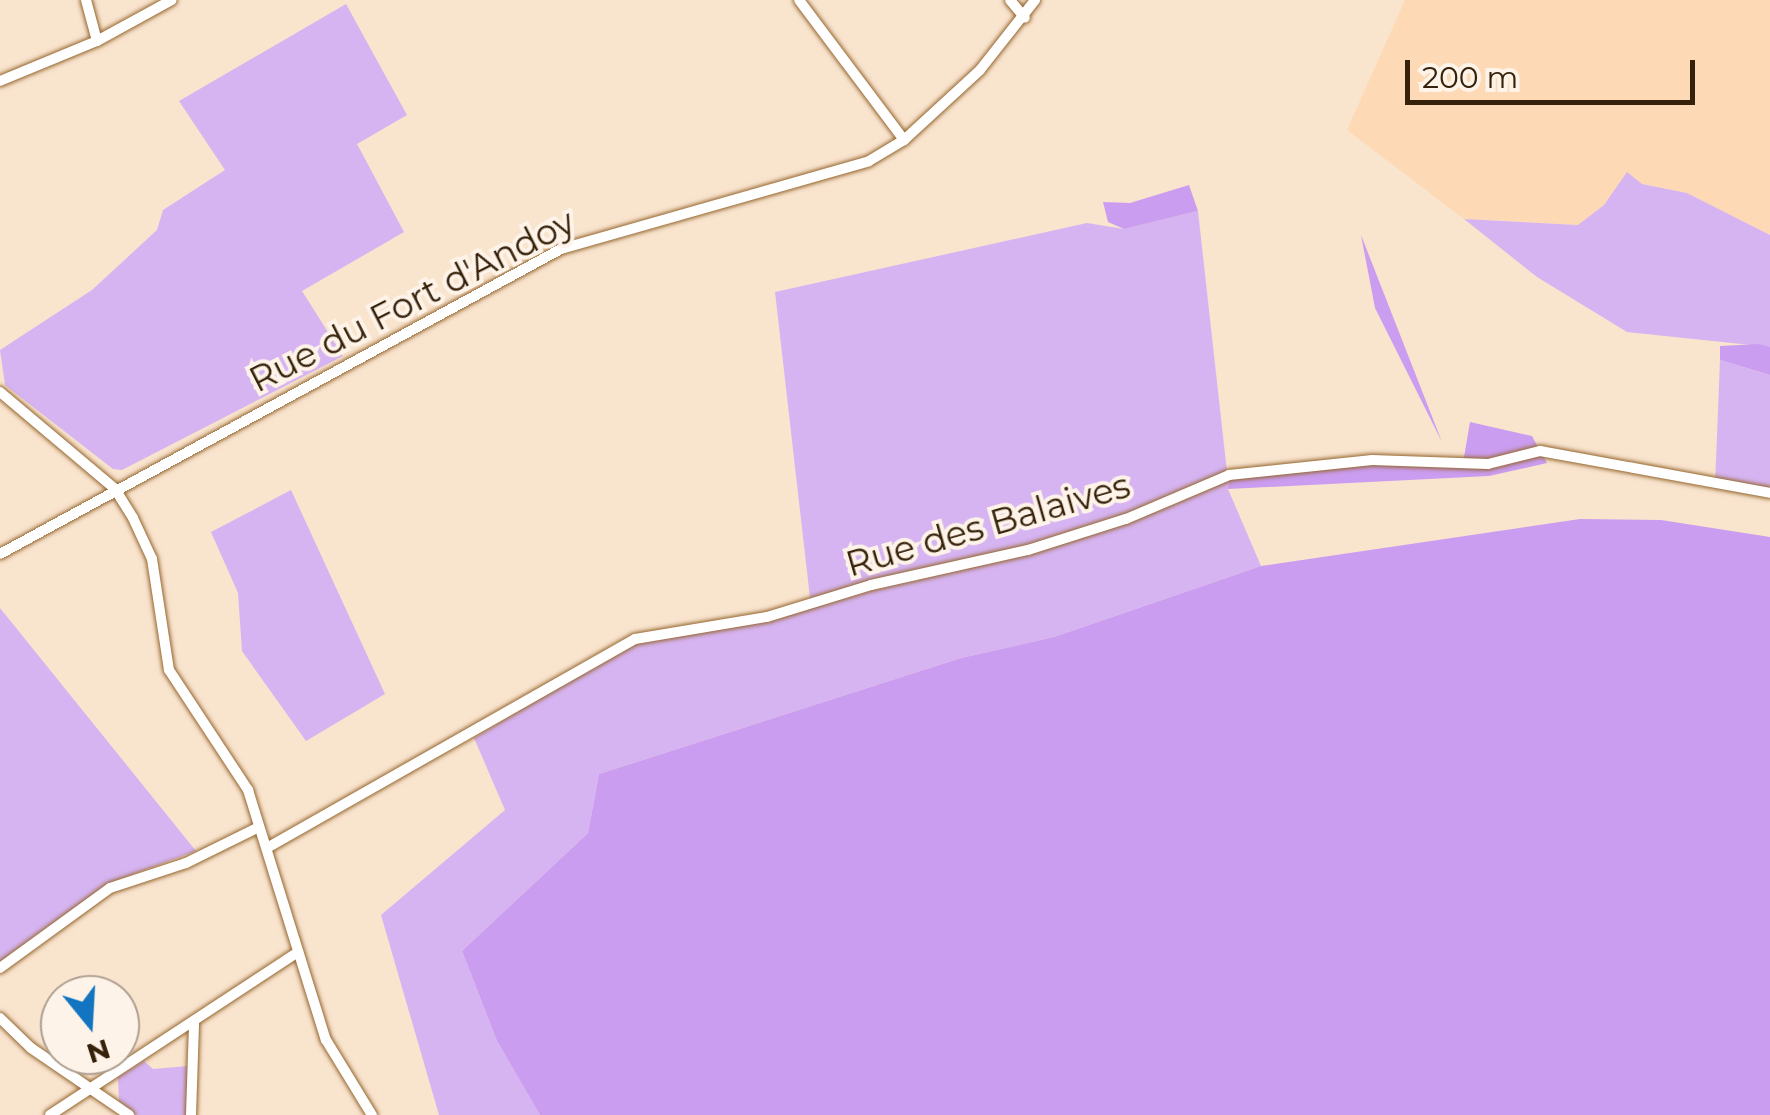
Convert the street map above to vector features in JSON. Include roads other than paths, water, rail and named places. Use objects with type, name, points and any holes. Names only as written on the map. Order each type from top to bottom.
[{"type":"street","points":[[86,0],[97,41]]},
{"type":"street","points":[[0,81],[97,41],[172,0]]},
{"type":"street","points":[[799,0],[904,140]]},
{"type":"street","points":[[1010,0],[1025,18]]},
{"type":"street","name":"Rue du Fort d'Andoy","points":[[0,554],[561,250],[869,161],[904,140],[1025,18],[1035,0]]},
{"type":"street","points":[[0,392],[116,489],[152,559],[169,670],[248,790],[326,1040],[372,1115]]},
{"type":"street","name":"Rue des Balaives","points":[[267,848],[300,835],[635,638],[767,617],[870,585],[1028,550],[1126,519],[1229,475],[1372,460],[1488,464],[1540,451],[1770,493]]},
{"type":"street","points":[[0,968],[110,888],[186,863],[259,827]]},
{"type":"street","points":[[50,1115],[90,1084],[194,1023],[298,952]]},
{"type":"street","points":[[0,1018],[31,1048],[90,1084],[129,1115]]},
{"type":"street","points":[[191,1115],[194,1023]]}]
